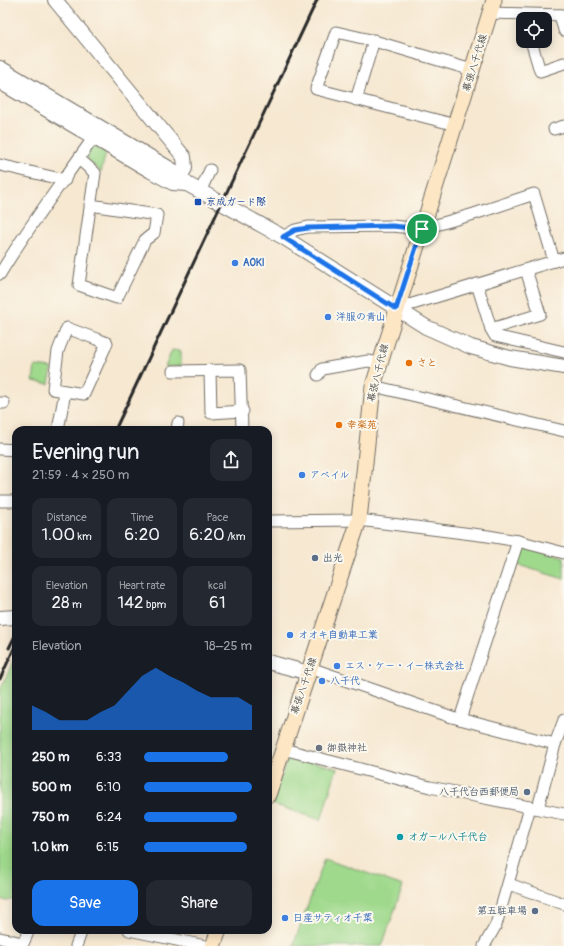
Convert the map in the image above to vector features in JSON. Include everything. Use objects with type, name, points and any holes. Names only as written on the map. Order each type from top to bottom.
[{"type":"main road","name":"幕張八千代線","points":[[272,782],[359,520],[373,386],[396,309],[456,125],[492,6]]},
{"type":"main road","points":[[213,946],[218,934]]},
{"type":"street","points":[[60,3],[184,157],[186,165],[183,180]]},
{"type":"street","points":[[492,6],[516,14]]},
{"type":"street","points":[[552,15],[562,15],[564,30]]},
{"type":"street","points":[[456,125],[316,89],[318,79],[336,32],[374,40],[472,70]]},
{"type":"street","points":[[356,100],[374,40]]},
{"type":"street","points":[[533,48],[540,71],[564,63]]},
{"type":"street","points":[[0,68],[97,132]]},
{"type":"street","points":[[0,82],[177,173],[183,180],[200,192],[283,237],[426,327],[471,347],[510,358],[564,367]]},
{"type":"street","points":[[0,274],[21,239],[65,180],[97,132]]},
{"type":"street","points":[[79,159],[95,173],[90,205],[79,285],[117,298],[145,240],[154,233],[157,215],[90,205]]},
{"type":"street","points":[[0,166],[65,180]]},
{"type":"street","points":[[200,192],[210,170]]},
{"type":"street","points":[[283,237],[295,230],[308,228],[392,226],[422,229],[534,194],[559,260],[396,309]]},
{"type":"street","points":[[491,329],[540,314],[526,270]]},
{"type":"street","points":[[477,284],[491,329],[495,336],[564,352]]},
{"type":"street","points":[[67,328],[107,343],[84,394],[65,392],[53,389],[58,351],[67,328]]},
{"type":"street","points":[[318,376],[322,369],[368,361],[379,364]]},
{"type":"street","points":[[210,370],[211,413],[242,411]]},
{"type":"street","points":[[173,371],[240,370],[242,426]]},
{"type":"street","points":[[373,386],[564,431]]},
{"type":"street","points":[[59,426],[65,392]]},
{"type":"street","points":[[0,450],[12,450]]},
{"type":"street","points":[[0,501],[12,501]]},
{"type":"street","points":[[272,521],[359,520],[518,541],[564,553]]},
{"type":"street","points":[[460,718],[518,541]]},
{"type":"street","points":[[0,618],[12,617]]},
{"type":"street","points":[[272,663],[309,670],[410,703],[555,744]]},
{"type":"street","points":[[484,946],[496,925],[564,720]]},
{"type":"street","points":[[282,749],[430,787],[564,814]]},
{"type":"street","points":[[509,884],[564,904]]},
{"type":"street","points":[[0,938],[23,945],[27,934]]},
{"type":"street","points":[[76,946],[80,934]]},
{"type":"street","points":[[148,934],[205,946]]},
{"type":"green space","points":[[96,146],[106,153],[101,172],[88,160],[87,156],[91,147]]},
{"type":"green space","points":[[172,350],[181,351],[181,366],[165,367]]},
{"type":"green space","points":[[35,366],[52,368],[49,384],[33,381]]},
{"type":"green space","points":[[525,546],[564,557],[564,579],[515,564],[519,551]]},
{"type":"green space","points":[[12,664],[12,900],[7,901],[0,899],[0,691]]},
{"type":"green space","points":[[288,756],[337,768],[321,820],[272,804]]},
{"type":"green space","points":[[325,858],[403,886],[382,946],[293,946]]},
{"type":"railway","points":[[117,426],[317,0]]},
{"type":"railway","points":[[9,648],[12,642]]},
{"type":"railway","points":[[0,679],[12,653]]},
{"type":"place","name":"京成ガード際","points":[[198,202]]},
{"type":"place","name":"AOKI","points":[[235,263]]},
{"type":"place","name":"洋服の青山","points":[[328,317]]},
{"type":"place","name":"さと","points":[[409,363]]},
{"type":"place","name":"幸楽苑","points":[[339,425]]},
{"type":"place","name":"アベイル","points":[[302,475]]},
{"type":"place","name":"出光","points":[[315,558]]},
{"type":"place","name":"オオキ自動車工業","points":[[290,635]]},
{"type":"place","name":"エス・ケー・イー株式会社","points":[[337,666]]},
{"type":"place","name":"八千代","points":[[322,681]]},
{"type":"place","name":"御嶽神社","points":[[319,748]]},
{"type":"place","name":"八千代台西郵便局","points":[[527,792]]},
{"type":"place","name":"オガール八千代台","points":[[400,837]]},
{"type":"place","name":"第五駐車場","points":[[535,911]]},
{"type":"place","name":"日産サティオ千葉","points":[[285,918]]},
{"type":"route","points":[[392,226],[422,229],[396,309],[283,237],[295,230],[308,228],[392,226]]}]
